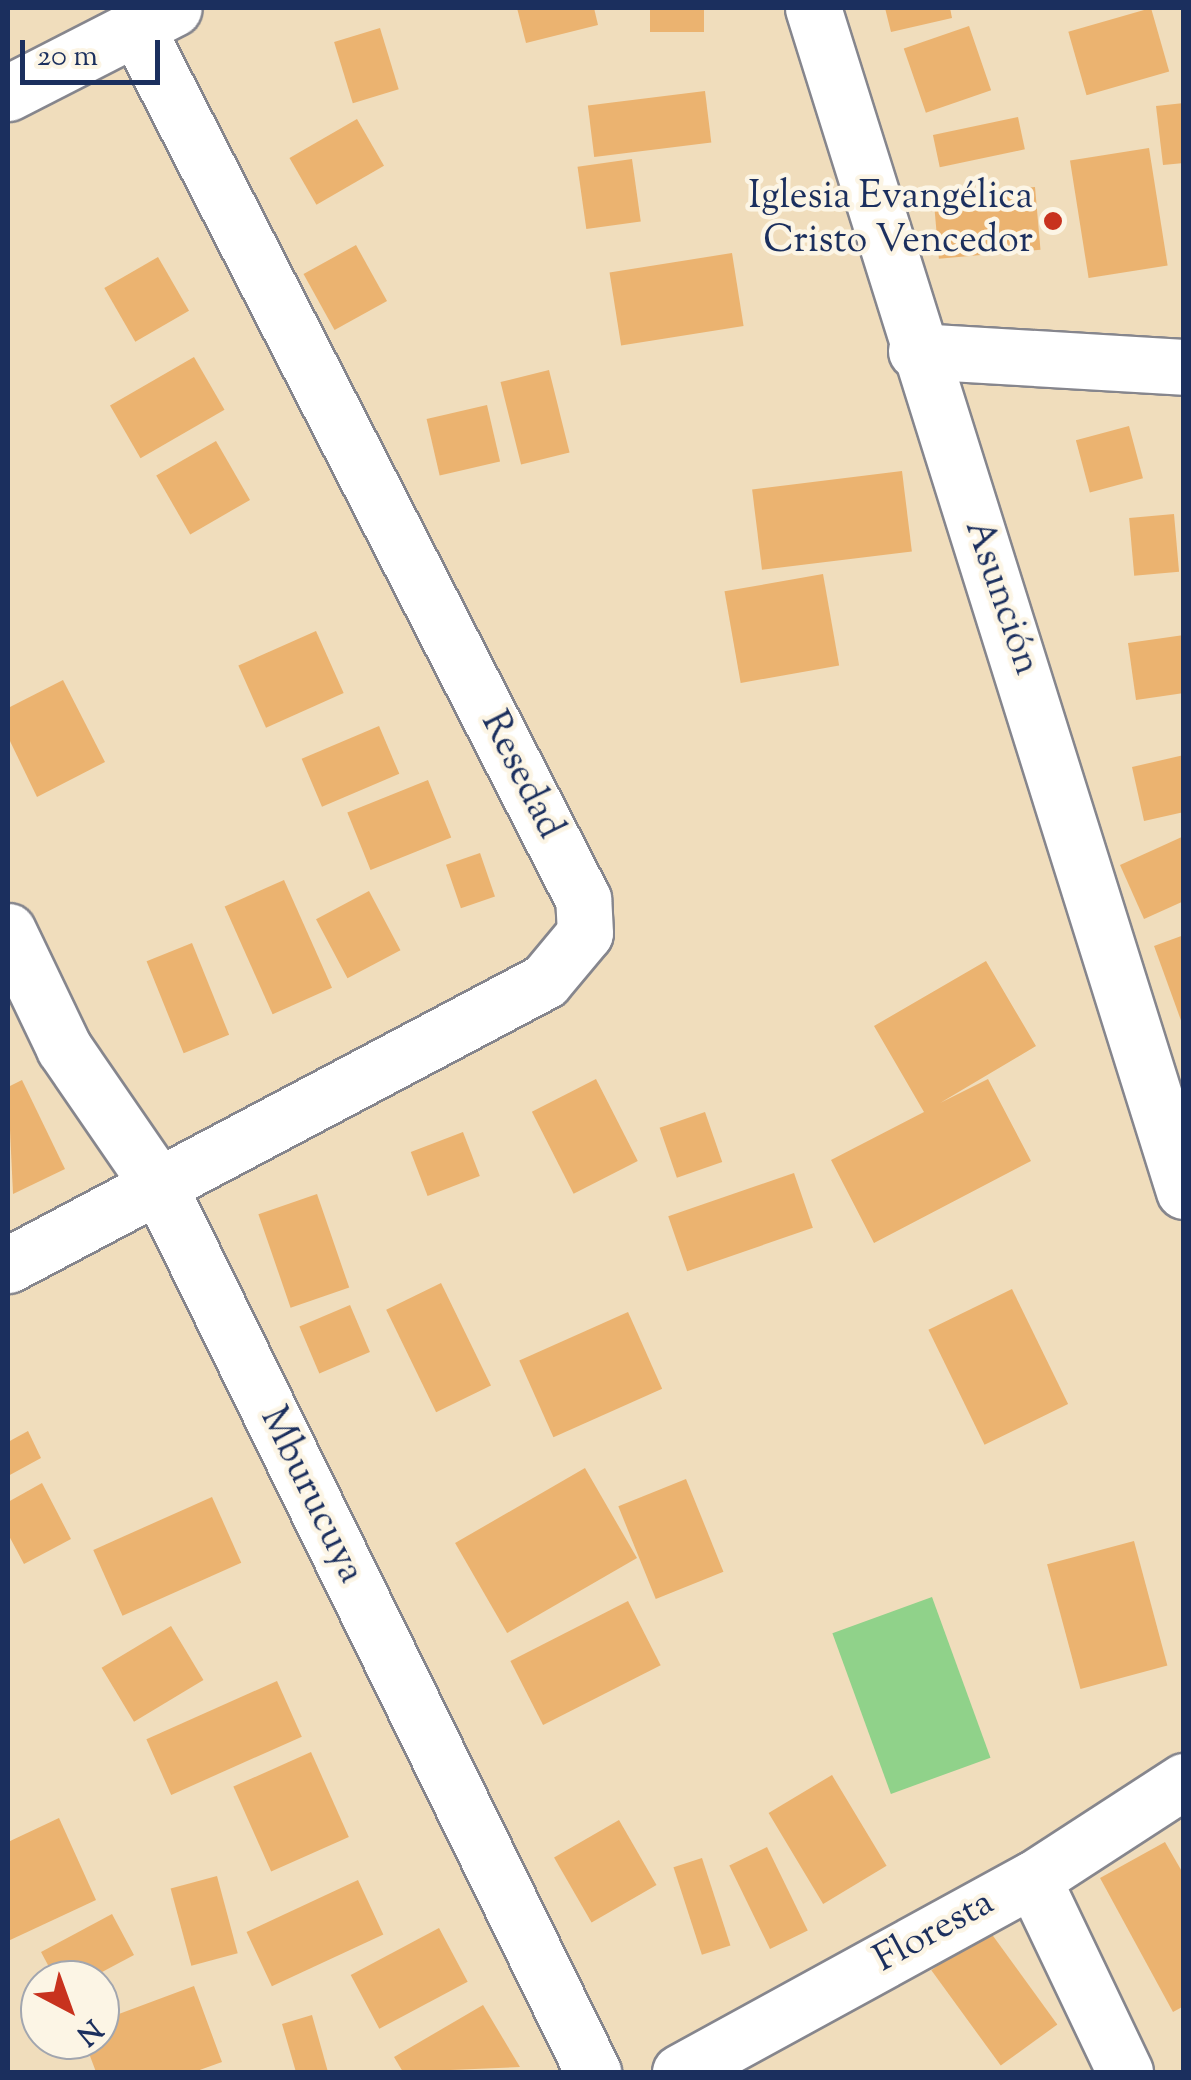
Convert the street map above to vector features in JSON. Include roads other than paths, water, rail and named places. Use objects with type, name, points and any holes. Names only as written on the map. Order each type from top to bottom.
[{"type":"street","name":"Asunción","points":[[812,8],[916,351],[1055,760],[1184,1191]]},
{"type":"street","points":[[8,93],[154,16]]},
{"type":"street","name":"Resedad","points":[[8,1265],[545,981],[585,933],[584,898],[154,16]]},
{"type":"street","points":[[916,351],[1184,367]]},
{"type":"street","name":"Mburucuya","points":[[8,931],[64,1048],[158,1186],[593,2072]]},
{"type":"street","name":"Floresta","points":[[680,2072],[1033,1879],[1184,1781]]},
{"type":"street","points":[[1033,1879],[1125,2072]]},
{"type":"place","name":"Iglesia Evangélica Cristo Vencedor","points":[[1053,221]]}]
